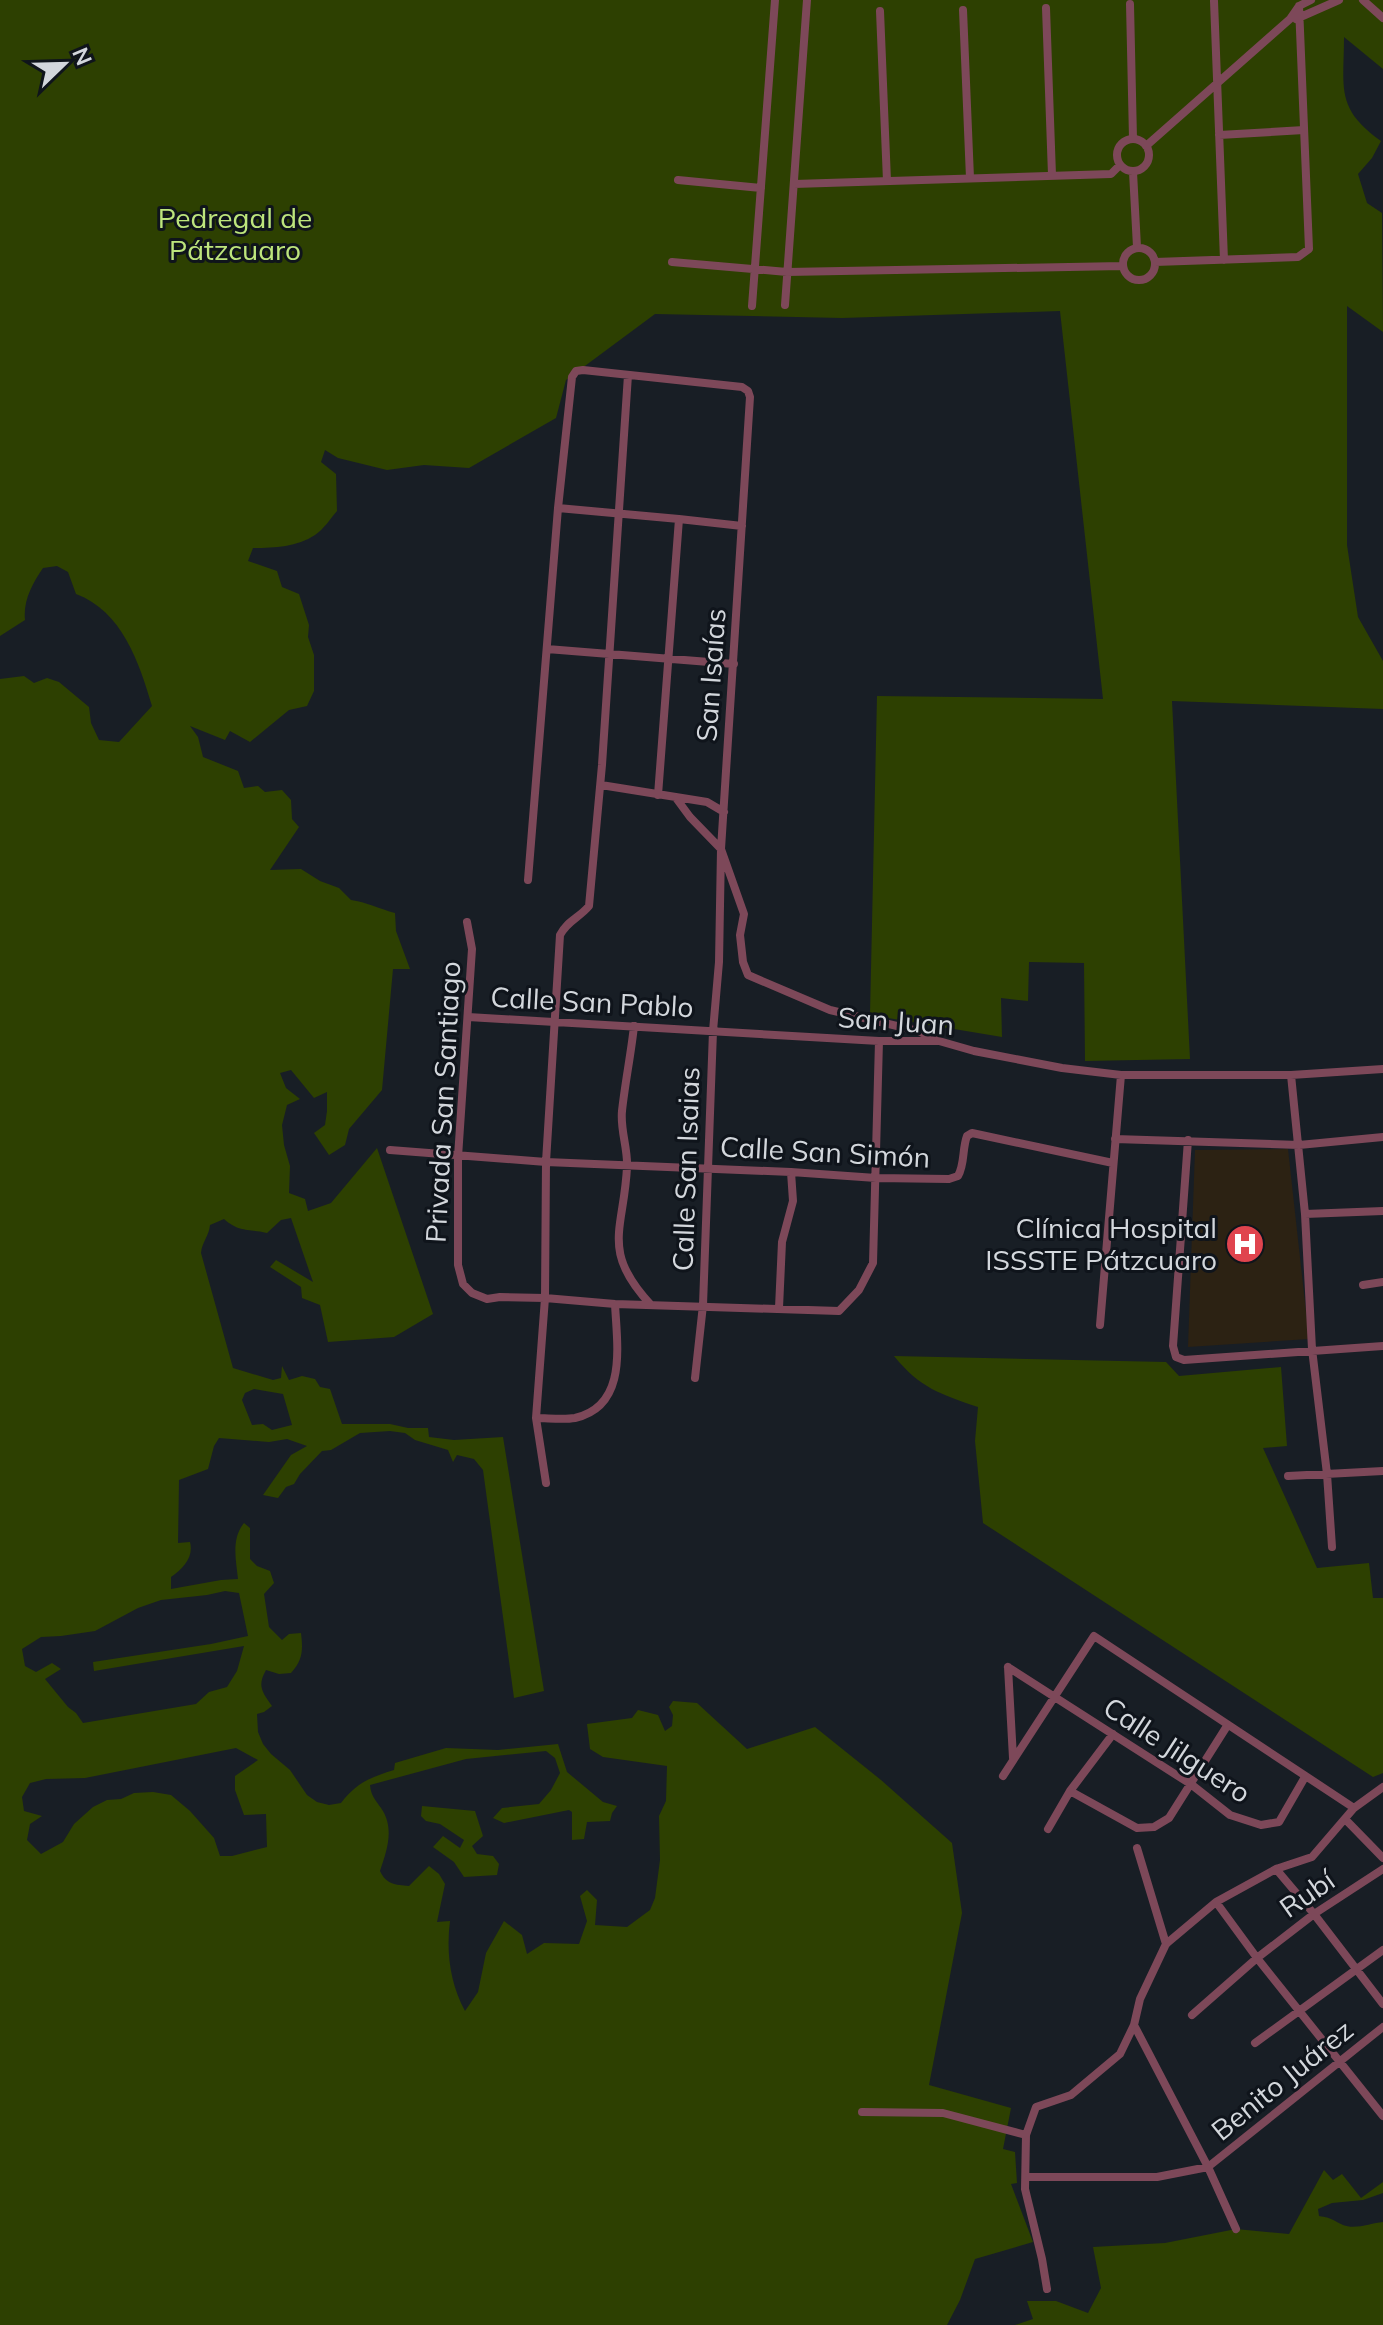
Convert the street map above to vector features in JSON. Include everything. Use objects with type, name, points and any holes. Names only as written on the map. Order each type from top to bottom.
[{"type":"street","points":[[752,306],[775,0]]},
{"type":"street","points":[[785,305],[807,0]]},
{"type":"street","points":[[1155,262],[1298,257],[1309,249],[1295,19],[1299,6],[1311,0]]},
{"type":"street","points":[[1146,146],[1295,19],[1339,0]]},
{"type":"street","points":[[1363,0],[1383,18]]},
{"type":"street","points":[[1214,1],[1224,260]]},
{"type":"street","points":[[1130,4],[1133,139]]},
{"type":"street","points":[[1046,8],[1052,175]]},
{"type":"street","points":[[963,10],[970,178]]},
{"type":"street","points":[[880,11],[887,181]]},
{"type":"street","points":[[1219,135],[1304,130]]},
{"type":"street","points":[[1133,139],[1146,146],[1150,155],[1147,165],[1133,172],[1120,165],[1116,156],[1119,146],[1133,139]]},
{"type":"street","points":[[794,184],[1111,174],[1120,165]]},
{"type":"street","points":[[1133,172],[1137,247]]},
{"type":"street","points":[[678,180],[761,188]]},
{"type":"street","points":[[1137,247],[1151,253],[1155,262],[1150,276],[1140,280],[1126,275],[1122,266],[1127,251],[1137,247]]},
{"type":"street","points":[[672,262],[787,272],[1122,266]]},
{"type":"street","points":[[528,880],[558,508],[572,377],[576,371],[583,370],[628,375],[601,785],[589,906],[581,916],[565,925],[560,935],[546,1162],[545,1298],[536,1418],[546,1483]]},
{"type":"street","name":"San Isaías","points":[[628,375],[742,387],[750,397],[721,849],[719,962]]},
{"type":"street","points":[[558,508],[742,526]]},
{"type":"street","points":[[658,795],[679,519]]},
{"type":"street","points":[[547,649],[734,664]]},
{"type":"street","points":[[601,785],[707,802],[724,812]]},
{"type":"street","points":[[676,798],[721,849],[744,914],[740,935],[748,975],[830,1010],[918,1031],[939,1041]]},
{"type":"street","name":"Privada San Santiago","points":[[467,922],[472,949],[458,1157],[458,1265],[463,1284],[472,1293],[487,1299],[545,1298]]},
{"type":"street","name":"Calle San Isaias","points":[[695,1378],[703,1305],[713,1031],[719,962]]},
{"type":"street","name":"Calle San Pablo","points":[[468,1017],[713,1031]]},
{"type":"street","points":[[634,1026],[621,1114],[627,1165],[618,1246],[624,1268],[651,1305]]},
{"type":"street","name":"San Juan","points":[[713,1031],[879,1041],[939,1041],[1062,1068],[1121,1075],[1291,1075],[1383,1069]]},
{"type":"street","points":[[545,1298],[615,1304],[839,1311],[859,1290],[873,1263],[879,1041]]},
{"type":"street","points":[[1100,1325],[1121,1075]]},
{"type":"street","points":[[1291,1075],[1305,1214],[1312,1349],[1332,1547]]},
{"type":"street","name":"Calle San Simón","points":[[390,1150],[546,1162],[949,1179],[958,1176],[962,1169],[967,1136],[972,1133],[1113,1163]]},
{"type":"street","points":[[1115,1139],[1299,1145],[1383,1137]]},
{"type":"street","points":[[1188,1140],[1173,1346],[1176,1357],[1184,1360],[1383,1346]]},
{"type":"street","points":[[779,1308],[782,1242],[793,1201],[791,1172]]},
{"type":"street","points":[[1305,1214],[1383,1211]]},
{"type":"street","points":[[1363,1285],[1383,1282]]},
{"type":"street","points":[[536,1418],[575,1418],[602,1406],[611,1391],[615,1375],[615,1304]]},
{"type":"street","points":[[1288,1476],[1383,1471]]},
{"type":"street","points":[[1003,1776],[1094,1636],[1354,1808]]},
{"type":"street","name":"Calle Jilguero","points":[[1013,1760],[1008,1667],[1192,1785],[1230,1815],[1261,1825],[1279,1822],[1305,1777]]},
{"type":"street","points":[[1070,1791],[1137,1828],[1154,1827],[1169,1818],[1227,1726]]},
{"type":"street","points":[[1048,1829],[1070,1791],[1113,1734]]},
{"type":"street","points":[[1047,2289],[1025,2189],[1026,2135],[1036,2107],[1071,2095],[1120,2054],[1134,2025],[1140,1999],[1166,1944],[1216,1902],[1276,1869],[1312,1857],[1354,1808],[1383,1787]]},
{"type":"street","points":[[1345,1819],[1383,1858]]},
{"type":"street","points":[[1137,1848],[1166,1944]]},
{"type":"street","points":[[1276,1869],[1383,2004]]},
{"type":"street","name":"Rubí","points":[[1192,2015],[1257,1958],[1314,1914],[1383,1869]]},
{"type":"street","points":[[1216,1902],[1383,2116]]},
{"type":"street","points":[[1255,2043],[1383,1950]]},
{"type":"street","points":[[1134,2025],[1208,2167],[1236,2229]]},
{"type":"street","name":"Benito Juárez","points":[[1208,2167],[1383,2027]]},
{"type":"street","points":[[862,2112],[943,2113],[1026,2135]]},
{"type":"street","points":[[1026,2177],[1157,2177],[1208,2167]]},
{"type":"shaded area","name":"Clínica Hospital ISSSTE Pátzcuaro","points":[[1288,1149],[1309,1339],[1188,1347],[1195,1150]]},
{"type":"green space","name":"Pedregal de Pátzcuaro","points":[[0,0],[1383,0],[1383,69],[1344,37],[1343,70],[1349,107],[1366,129],[1381,141],[1358,174],[1367,203],[1382,213],[1383,332],[1347,306],[1347,545],[1358,617],[1383,661],[1383,709],[1172,701],[1190,1059],[1085,1061],[1084,963],[1029,962],[1028,1001],[1001,998],[1002,1037],[870,1015],[877,696],[1103,699],[1060,311],[842,318],[655,314],[566,380],[556,418],[469,468],[424,465],[387,470],[338,458],[325,450],[321,462],[336,474],[337,511],[321,530],[308,539],[285,546],[253,548],[248,561],[277,571],[282,587],[299,594],[314,655],[314,691],[307,706],[289,710],[250,742],[230,731],[225,740],[190,726],[198,737],[203,757],[238,771],[244,788],[258,786],[265,792],[282,790],[291,800],[292,819],[299,827],[270,870],[301,869],[339,888],[351,900],[395,913],[396,931],[410,969],[393,969],[382,1090],[349,1129],[345,1145],[329,1155],[314,1133],[325,1125],[327,1092],[314,1098],[291,1070],[280,1073],[286,1088],[300,1099],[287,1105],[282,1125],[290,1166],[289,1193],[305,1199],[308,1211],[331,1203],[377,1148],[433,1314],[394,1337],[328,1342],[320,1305],[302,1298],[301,1287],[270,1267],[276,1260],[313,1282],[291,1218],[281,1220],[267,1233],[239,1228],[224,1219],[210,1225],[201,1253],[233,1368],[273,1380],[281,1378],[282,1366],[289,1380],[302,1376],[315,1379],[320,1387],[330,1389],[342,1424],[428,1428],[429,1437],[454,1440],[503,1437],[544,1691],[514,1698],[483,1470],[474,1459],[457,1455],[453,1462],[448,1450],[415,1440],[405,1433],[360,1433],[331,1450],[322,1451],[278,1498],[263,1495],[291,1455],[307,1446],[287,1439],[269,1442],[219,1438],[208,1469],[179,1480],[178,1543],[190,1542],[191,1547],[186,1562],[171,1577],[171,1589],[238,1579],[237,1536],[244,1523],[250,1528],[250,1559],[257,1566],[270,1571],[274,1583],[264,1594],[269,1627],[282,1640],[289,1634],[301,1633],[302,1645],[300,1659],[291,1673],[279,1674],[266,1670],[262,1689],[272,1706],[257,1714],[258,1732],[271,1754],[290,1770],[307,1795],[317,1802],[329,1805],[341,1803],[364,1782],[394,1770],[395,1763],[446,1748],[498,1750],[558,1744],[567,1772],[603,1802],[617,1806],[610,1821],[587,1822],[584,1839],[572,1840],[572,1812],[569,1810],[504,1823],[493,1818],[502,1808],[539,1804],[551,1790],[560,1773],[555,1758],[546,1751],[466,1759],[370,1785],[372,1795],[388,1823],[387,1847],[380,1871],[385,1879],[409,1886],[429,1866],[445,1884],[437,1922],[450,1921],[450,1967],[465,2011],[478,1992],[486,1953],[504,1921],[522,1935],[527,1954],[544,1943],[579,1944],[587,1921],[580,1896],[587,1890],[597,1900],[595,1925],[627,1927],[650,1910],[655,1898],[660,1860],[659,1816],[666,1801],[667,1766],[603,1757],[590,1749],[587,1724],[632,1718],[638,1710],[658,1715],[665,1731],[672,1726],[673,1715],[669,1707],[673,1701],[697,1703],[747,1749],[815,1727],[952,1843],[962,1913],[929,2085],[1011,2108],[1003,2149],[1015,2152],[1017,2183],[1011,2184],[1033,2242],[975,2259],[947,2325],[0,2325],[0,679],[24,676],[34,683],[47,678],[59,682],[89,707],[91,723],[99,740],[119,742],[152,706],[141,672],[117,625],[92,602],[76,594],[68,572],[57,566],[43,568],[29,593],[25,620],[0,636]],"holes":[[[254,1389],[283,1394],[292,1425],[272,1430],[263,1424],[252,1425],[242,1400],[245,1393]],[[225,1591],[239,1593],[248,1636],[93,1662],[94,1671],[244,1646],[237,1671],[227,1687],[209,1692],[196,1704],[83,1723],[45,1679],[61,1669],[52,1663],[36,1672],[25,1666],[22,1649],[41,1637],[95,1631],[138,1608],[161,1600]],[[236,1748],[258,1760],[235,1776],[235,1790],[244,1815],[266,1814],[267,1847],[220,1856],[214,1838],[190,1811],[171,1795],[153,1792],[134,1793],[93,1807],[74,1824],[63,1842],[41,1854],[27,1840],[30,1824],[42,1816],[24,1811],[22,1797],[30,1783],[46,1779],[85,1778]]]},
{"type":"green space","points":[[894,1356],[1166,1362],[1179,1376],[1281,1367],[1287,1446],[1263,1448],[1317,1568],[1369,1563],[1373,1598],[1383,1598],[1383,1773],[1373,1777],[983,1523],[975,1441],[978,1407],[922,1383]]},
{"type":"green space","points":[[422,1806],[475,1811],[483,1836],[472,1846],[477,1854],[493,1856],[499,1864],[497,1875],[464,1877],[454,1862],[433,1847],[443,1836],[460,1848],[464,1840],[440,1824],[426,1821],[421,1816]]},
{"type":"green space","points":[[1324,2170],[1333,2180],[1342,2174],[1361,2198],[1383,2182],[1383,2193],[1363,2200],[1332,2203],[1318,2209],[1319,2216],[1348,2226],[1383,2222],[1383,2325],[1015,2325],[1033,2319],[1027,2301],[1056,2301],[1088,2313],[1101,2288],[1093,2247],[1165,2243],[1236,2229],[1289,2234]]},
{"type":"place","name":"Clínica Hospital ISSSTE Pátzcuaro","points":[[1245,1244]]}]
